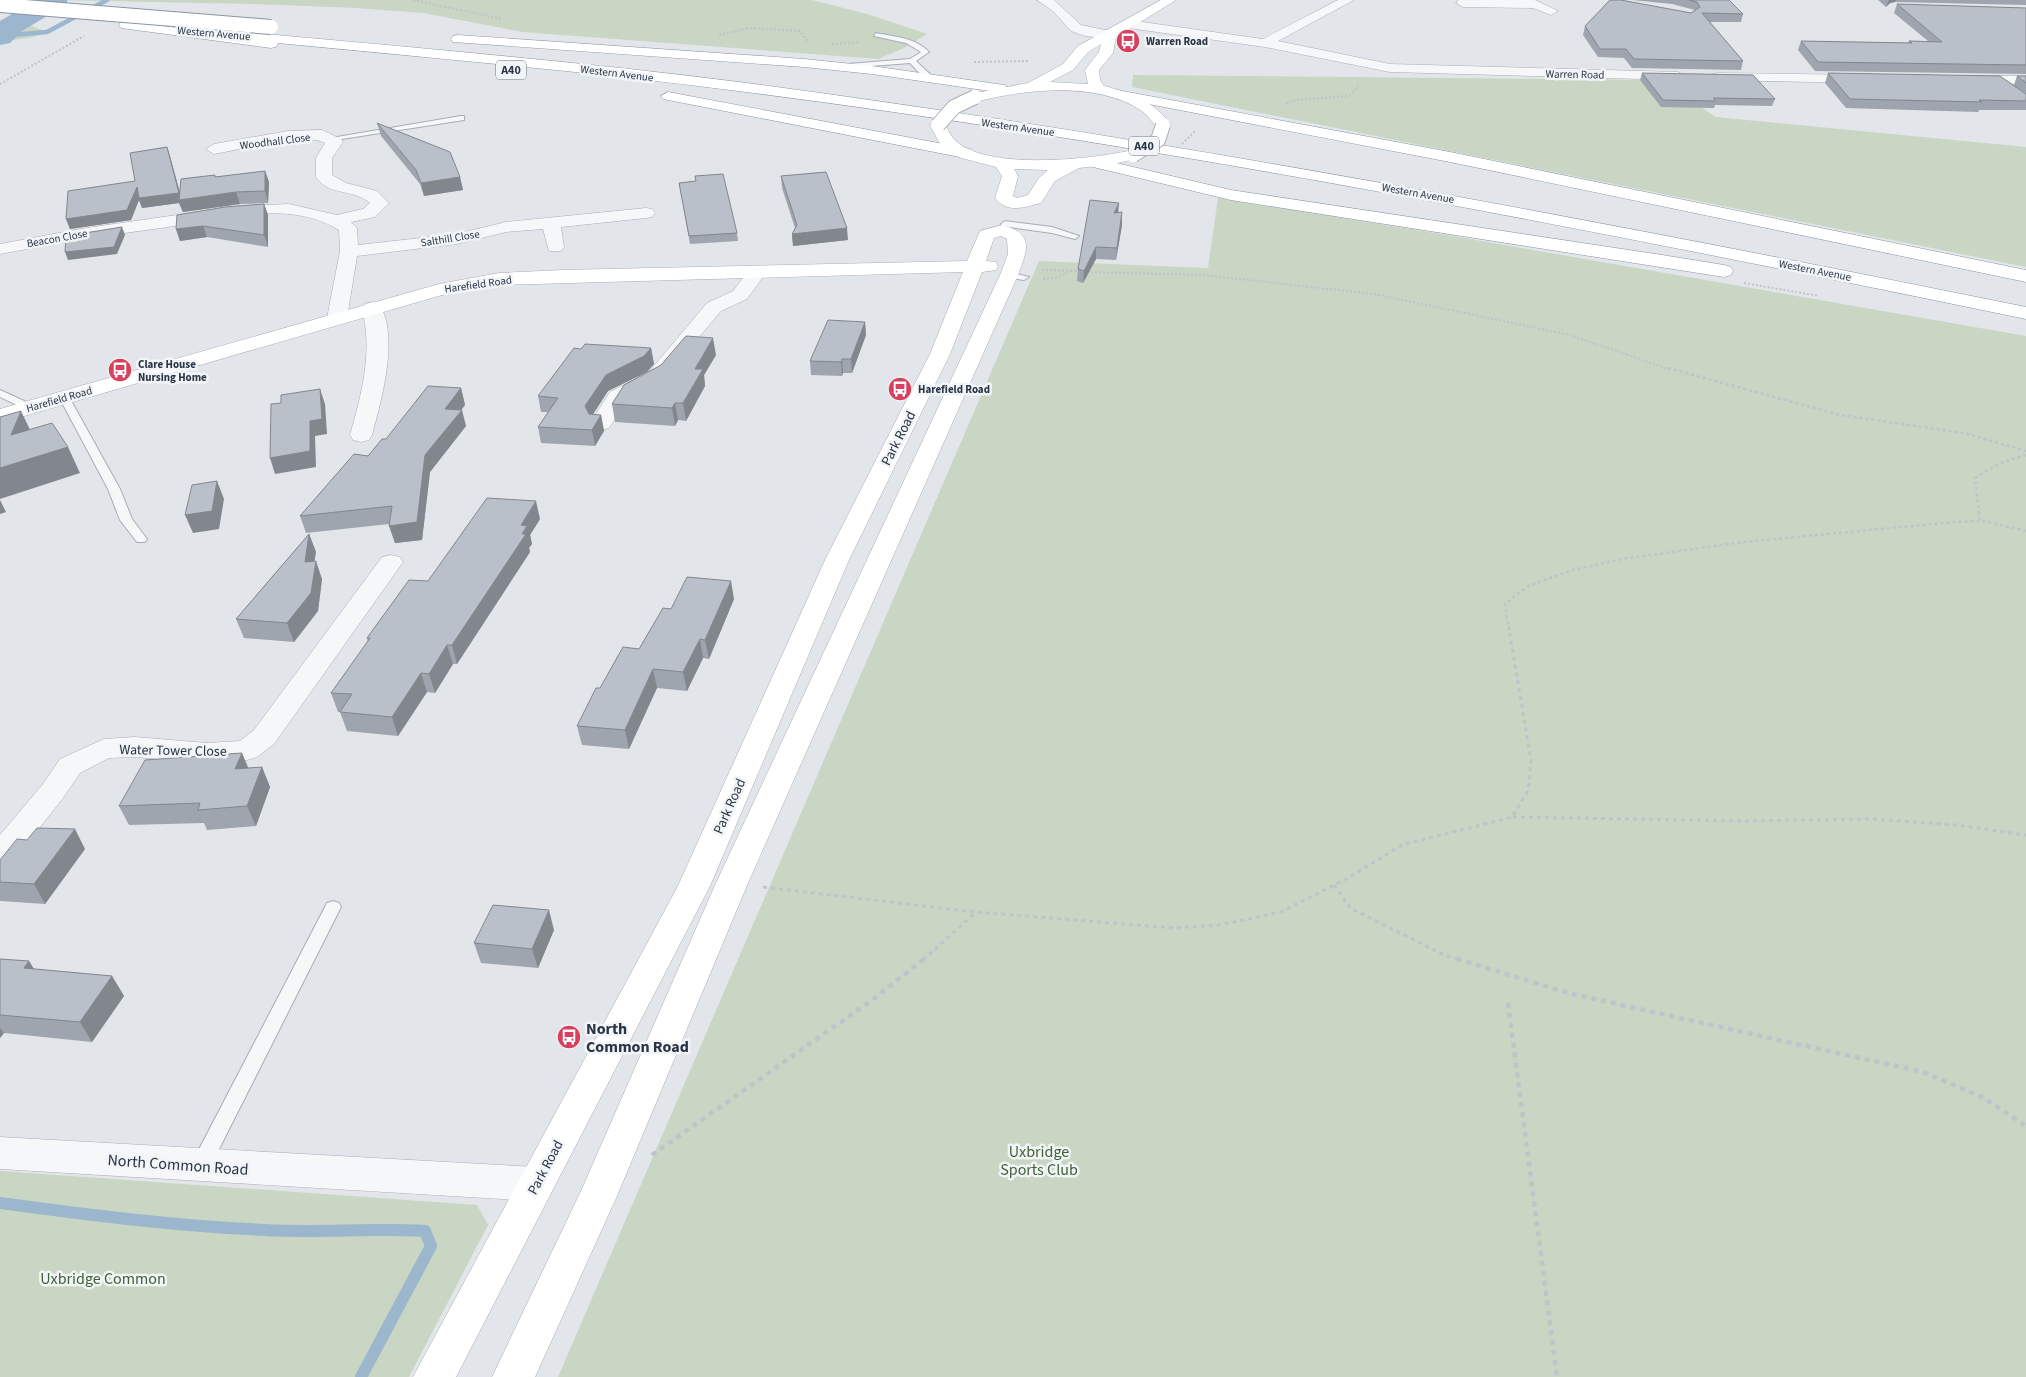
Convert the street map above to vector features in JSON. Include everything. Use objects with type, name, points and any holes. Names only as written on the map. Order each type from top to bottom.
[{"type":"main road","points":[[1029,86],[1056,75],[1068,67],[1084,49],[1096,40],[1110,35],[1170,0]]},
{"type":"main road","name":"Western Avenue","points":[[0,5],[314,30],[756,77],[1045,116],[1279,152],[1537,199]]},
{"type":"main road","name":"A40","points":[[0,15],[126,25],[249,39],[501,69],[628,88]]},
{"type":"main road","points":[[314,30],[364,33]]},
{"type":"main road","points":[[1100,91],[1093,80],[1092,70],[1106,53],[1110,35]]},
{"type":"main road","points":[[443,38],[842,67],[1004,89]]},
{"type":"main road","name":"Western Avenue","points":[[249,39],[574,68],[806,96],[1059,133],[1479,204],[2026,313]]},
{"type":"main road","points":[[970,154],[951,146],[939,134],[938,125],[942,117],[950,109],[975,97],[1004,89],[1029,86],[1065,86],[1268,122],[1712,210],[2026,276]]},
{"type":"main road","points":[[657,94],[970,154],[1002,162],[1051,166],[1095,164],[1133,155],[1158,140],[1164,132],[1158,115],[1148,107],[1117,94]]},
{"type":"main road","points":[[1002,162],[1010,176],[1004,198],[1014,204],[1035,199],[1043,182],[1050,175],[1074,165]]},
{"type":"main road","points":[[1095,164],[1188,187],[1230,195],[1456,227],[1741,274]]},
{"type":"main road","points":[[974,268],[991,265],[1004,242],[1014,204]]},
{"type":"main road","points":[[512,1377],[598,1196],[732,882],[1023,274],[1007,231]]},
{"type":"main road","name":"Harefield Road","points":[[0,416],[372,308],[439,290],[500,279],[563,276],[756,274],[974,268]]},
{"type":"main road","name":"Park Road","points":[[434,1377],[694,886],[837,560],[940,354],[974,268]]},
{"type":"main road","points":[[1760,277],[2026,324]]},
{"type":"street","points":[[1043,0],[1060,8],[1069,23],[1077,28],[1110,35]]},
{"type":"street","points":[[1265,43],[1296,25],[1320,16],[1348,0]]},
{"type":"street","points":[[1463,3],[1543,5]]},
{"type":"street","name":"Warren Road","points":[[1128,24],[1265,43],[1390,68],[1699,77],[1879,79]]},
{"type":"street","points":[[1958,80],[2003,84],[2026,80]]},
{"type":"street","name":"Woodhall Close","points":[[199,140],[210,154],[288,136],[322,135],[329,138],[335,142],[327,151],[322,164],[324,177],[340,187],[371,195],[380,203],[368,213],[337,220]]},
{"type":"street","name":"Beacon Close","points":[[0,249],[67,235],[237,212],[280,209],[315,213],[337,220]]},
{"type":"street","name":"Salthill Close","points":[[348,251],[457,239],[506,227],[646,213]]},
{"type":"street","points":[[337,220],[348,228],[348,251],[337,318]]},
{"type":"street","points":[[551,222],[555,247]]},
{"type":"street","points":[[601,423],[618,397],[655,377],[714,307],[740,295],[756,274]]},
{"type":"street","points":[[361,435],[378,370],[378,326],[372,308]]},
{"type":"street","name":"Water Tower Close","points":[[0,856],[53,791],[70,766],[104,749],[135,747],[207,753],[246,750],[264,737],[391,562]]},
{"type":"street","name":"North Common Road","points":[[0,1152],[201,1166],[536,1184]]},
{"type":"lane","points":[[842,67],[912,61],[925,52],[919,46],[876,35]]},
{"type":"lane","points":[[912,61],[930,78]]},
{"type":"lane","points":[[329,138],[460,118]]},
{"type":"lane","points":[[1007,231],[1046,228],[1075,236]]},
{"type":"lane","points":[[0,393],[29,407]]},
{"type":"lane","points":[[64,397],[114,489],[126,520],[141,540]]},
{"type":"lane","points":[[201,1166],[333,907]]},
{"type":"path","points":[[413,0],[507,20]]},
{"type":"path","points":[[711,36],[729,34],[749,28],[777,28],[800,31],[809,43]]},
{"type":"path","points":[[0,84],[87,34]]},
{"type":"path","points":[[830,44],[893,39]]},
{"type":"path","points":[[925,52],[976,62],[1037,61]]},
{"type":"path","points":[[1268,122],[1290,101],[1347,96],[1353,93],[1362,78],[1381,74],[1390,68]]},
{"type":"path","points":[[1023,274],[1071,271],[1204,275],[1374,294],[1570,335],[1690,376],[1840,415],[1964,433],[2026,451]]},
{"type":"path","points":[[1023,274],[1059,277],[1071,271]]},
{"type":"path","points":[[1980,520],[1975,478],[2000,463],[2026,455]]},
{"type":"path","points":[[1512,818],[1528,791],[1531,760],[1505,604],[1518,591],[1558,574],[1656,553],[1739,542],[1980,520],[2026,532]]},
{"type":"path","points":[[732,882],[975,912],[1175,928],[1219,925],[1281,912],[1334,885],[1402,845],[1512,818],[1746,821],[1872,819],[1957,825],[2026,835]]},
{"type":"path","points":[[1334,885],[1350,908],[1444,955],[1572,994],[1923,1072],[1982,1097],[2026,1126]]},
{"type":"path","points":[[644,1160],[872,1000],[928,957],[975,912]]},
{"type":"path","points":[[1508,1004],[1557,1377]]},
{"type":"green space","points":[[15,0],[54,0],[50,3]]},
{"type":"green space","points":[[54,0],[812,0],[867,14],[927,34],[904,48],[878,59],[523,32],[423,13],[356,8]]},
{"type":"green space","points":[[0,26],[32,26],[47,32],[34,37],[0,42]]},
{"type":"green space","points":[[1133,75],[1660,80],[1716,117],[2026,147],[2026,267],[1132,87]]},
{"type":"green space","name":"Uxbridge Sports Club","points":[[1218,198],[1447,235],[2026,336],[2026,1377],[558,1377],[1039,261],[1208,268]]},
{"type":"green space","name":"Uxbridge Common","points":[[0,1171],[477,1205],[488,1225],[409,1377],[0,1377]]},
{"type":"building","points":[[1610,0],[1621,0],[1691,13],[1700,7],[1697,2],[1689,0],[1729,0],[1743,14],[1702,13],[1743,61],[1634,59],[1626,49],[1600,49],[1585,26]]},
{"type":"building","points":[[1897,4],[2026,8],[2026,65],[1818,62],[1801,41],[1942,42]]},
{"type":"building","points":[[1642,73],[1753,75],[1775,99],[1713,98],[1716,101],[1663,100]]},
{"type":"building","points":[[1828,73],[2000,76],[2026,94],[2026,101],[1850,99]]},
{"type":"building","points":[[2017,76],[2026,76],[2026,83]]},
{"type":"building","points":[[377,123],[450,152],[460,177],[421,183],[416,170]]},
{"type":"building","points":[[167,147],[179,193],[139,198],[137,187],[127,210],[66,219],[68,191],[135,181],[130,153]]},
{"type":"building","points":[[265,171],[265,191],[236,192],[179,200],[181,179]]},
{"type":"building","points":[[826,172],[847,228],[792,234],[797,225],[781,176]]},
{"type":"building","points":[[723,174],[737,233],[689,236],[679,183],[696,181],[695,176]]},
{"type":"building","points":[[1090,200],[1119,203],[1114,213],[1122,212],[1117,248],[1096,247],[1084,271],[1078,269]]},
{"type":"building","points":[[264,204],[264,235],[203,226],[176,229],[177,215],[225,207]]},
{"type":"building","points":[[122,227],[114,247],[65,252],[66,236]]},
{"type":"building","points":[[828,320],[865,322],[851,359],[842,359],[841,362],[810,361]]},
{"type":"building","points":[[686,336],[713,338],[695,369],[703,369],[683,403],[675,403],[672,408],[612,404],[624,385],[661,365]]},
{"type":"building","points":[[585,344],[651,348],[644,356],[606,375],[585,406],[589,414],[601,415],[592,430],[538,427],[558,398],[538,396],[574,348],[581,349]]},
{"type":"building","points":[[428,386],[461,388],[445,409],[462,410],[425,455],[417,522],[389,526],[392,506],[300,516],[354,454],[368,456],[382,439],[386,439]]},
{"type":"building","points":[[320,389],[322,419],[310,421],[310,451],[270,458],[271,404],[281,403],[281,395]]},
{"type":"building","points":[[21,411],[11,435],[52,423],[68,447],[0,468],[0,417]]},
{"type":"building","points":[[217,481],[212,511],[185,515],[192,485]]},
{"type":"building","points":[[487,498],[536,501],[521,525],[527,526],[522,534],[526,534],[452,645],[447,645],[429,674],[421,673],[392,717],[340,712],[352,694],[331,693],[370,638],[367,638],[409,580],[428,581]]},
{"type":"building","points":[[309,534],[305,562],[316,561],[311,593],[287,623],[236,619]]},
{"type":"building","points":[[687,577],[731,581],[705,640],[700,639],[683,672],[653,669],[625,730],[577,726],[596,688],[600,688],[623,647],[639,649],[663,608],[671,609]]},
{"type":"building","points":[[242,753],[235,769],[262,767],[247,806],[198,810],[200,803],[119,806],[145,760]]},
{"type":"building","points":[[37,828],[75,829],[34,884],[0,882],[0,860],[17,839],[27,840]]},
{"type":"building","points":[[493,905],[549,910],[532,949],[474,943]]},
{"type":"building","points":[[0,959],[29,961],[24,968],[112,976],[80,1022],[0,1015]]},
{"type":"waterway","points":[[0,37],[12,25],[55,0]]},
{"type":"waterway","points":[[1,36],[47,32],[107,0]]},
{"type":"waterway","points":[[0,1203],[132,1220],[198,1226],[285,1231],[425,1231],[431,1246],[361,1377]]},
{"type":"place","name":"Warren Road","points":[[1128,41]]},
{"type":"place","name":"Clare House Nursing Home","points":[[120,370]]},
{"type":"place","name":"Harefield Road","points":[[900,389]]},
{"type":"place","name":"North Common Road","points":[[569,1037]]}]
